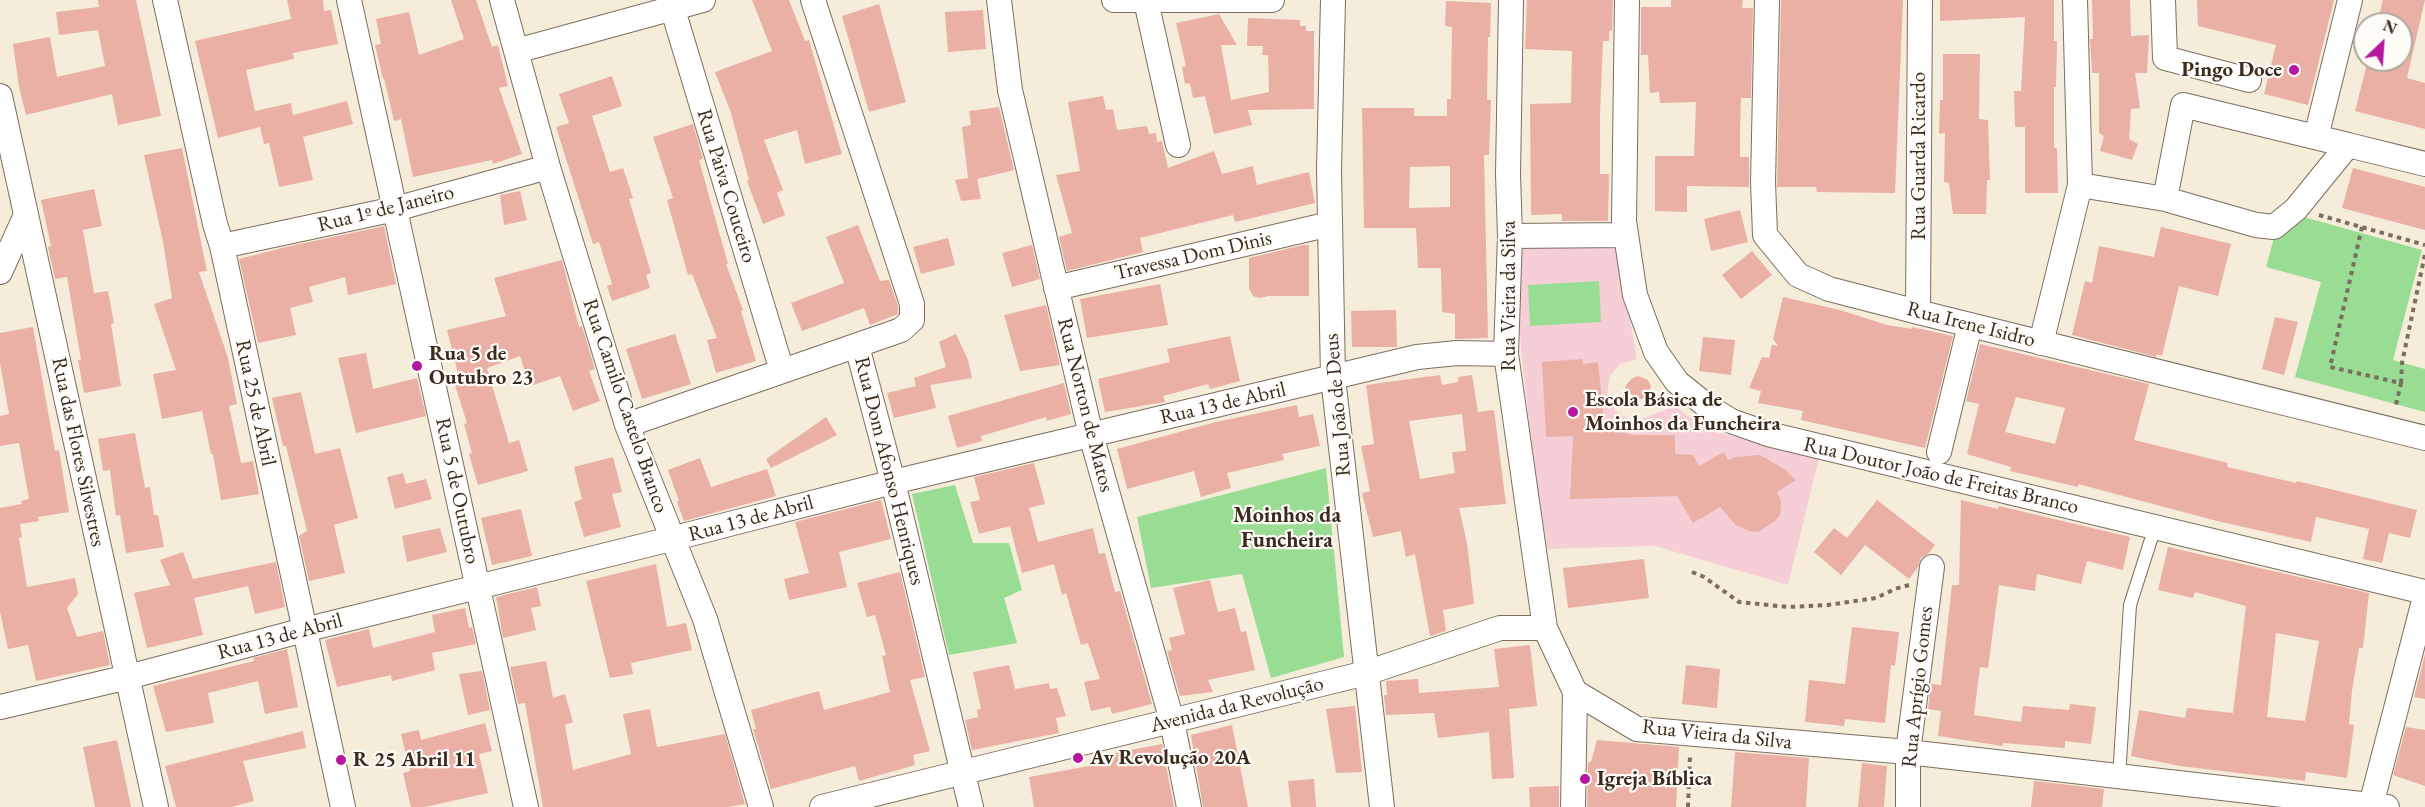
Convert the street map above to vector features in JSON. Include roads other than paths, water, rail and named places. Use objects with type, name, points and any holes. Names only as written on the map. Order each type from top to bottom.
[{"type":"street","name":"Rua 25 de Abril","points":[[165,0],[215,224],[222,246],[343,807]]},
{"type":"street","name":"Rua 5 de Outubro","points":[[349,0],[526,807]]},
{"type":"street","name":"Rua Camilo Castelo Branco","points":[[501,0],[548,167],[627,425],[705,619],[761,807]]},
{"type":"street","points":[[516,51],[671,4],[703,0]]},
{"type":"street","name":"Rua Dom Afonso Henriques","points":[[813,0],[912,304],[912,320],[902,330],[856,346],[893,482],[970,807]]},
{"type":"street","name":"Rua Norton de Matos","points":[[999,0],[1010,90],[1056,288],[1091,435],[1172,721],[1189,807]]},
{"type":"street","points":[[1114,0],[1272,0]]},
{"type":"street","name":"Rua João de Deus","points":[[1333,0],[1329,170],[1333,378],[1382,807]]},
{"type":"street","name":"Rua Vieira da Silva","points":[[1511,0],[1508,174],[1510,236],[1506,354],[1545,628],[1575,692],[1637,729],[1908,752],[2379,806]]},
{"type":"street","name":"Rua Doutor João de Freitas Branco","points":[[1627,0],[1625,236],[1635,295],[1656,352],[1677,382],[1707,406],[1731,421],[1768,434],[2425,595]]},
{"type":"street","name":"Rua Irene Isidro","points":[[1767,0],[1763,183],[1765,235],[1798,275],[1829,289],[2425,438]]},
{"type":"street","name":"Rua Guarda Ricardo","points":[[1918,312],[1920,0]]},
{"type":"street","points":[[2041,343],[2080,185],[2075,0]]},
{"type":"street","points":[[2163,0],[2165,58],[2249,80]]},
{"type":"street","points":[[2316,137],[2350,0]]},
{"type":"street","points":[[1146,1],[1178,145]]},
{"type":"street","name":"Rua Paiva Couceiro","points":[[671,4],[782,371]]},
{"type":"street","name":"Rua das Flores Silvestres","points":[[0,96],[156,807]]},
{"type":"street","points":[[2165,199],[2183,105],[2425,164]]},
{"type":"street","points":[[2080,185],[2165,199],[2256,225],[2274,227],[2296,209],[2348,145]]},
{"type":"street","name":"Rua 1º de Janeiro","points":[[222,246],[395,209],[548,167]]},
{"type":"street","points":[[0,272],[26,215]]},
{"type":"street","name":"Travessa Dom Dinis","points":[[1056,288],[1330,224]]},
{"type":"street","points":[[1510,236],[1625,236]]},
{"type":"street","points":[[1939,452],[1970,325]]},
{"type":"street","points":[[627,425],[856,346]]},
{"type":"street","name":"Rua 13 de Abril","points":[[0,707],[128,677],[304,630],[893,482],[1417,357],[1457,353],[1506,354]]},
{"type":"street","name":"Rua Aprígio Gomes","points":[[1908,807],[1908,752],[1931,573]]},
{"type":"street","points":[[2379,806],[2425,595]]},
{"type":"street","name":"Avenida da Revolução","points":[[822,807],[1366,673],[1500,628],[1545,628]]},
{"type":"street","points":[[1573,807],[1575,692]]},
{"type":"street","points":[[1574,743],[1612,715]]},
{"type":"lane","points":[[2119,777],[2130,605],[2155,527]]},
{"type":"place","name":"Pingo Doce","points":[[2294,70]]},
{"type":"place","name":"Rua 5 de Outubro 23","points":[[417,366]]},
{"type":"place","name":"Escola Básica de Moinhos da Funcheira","points":[[1573,412]]},
{"type":"place","name":"Av Revolução 20A","points":[[1078,758]]},
{"type":"place","name":"R 25 Abril 11","points":[[341,760]]},
{"type":"place","name":"Igreja Bíblica","points":[[1585,779]]},
{"type":"district","name":"Moinhos da Funcheira","points":[[1287,528]]}]
